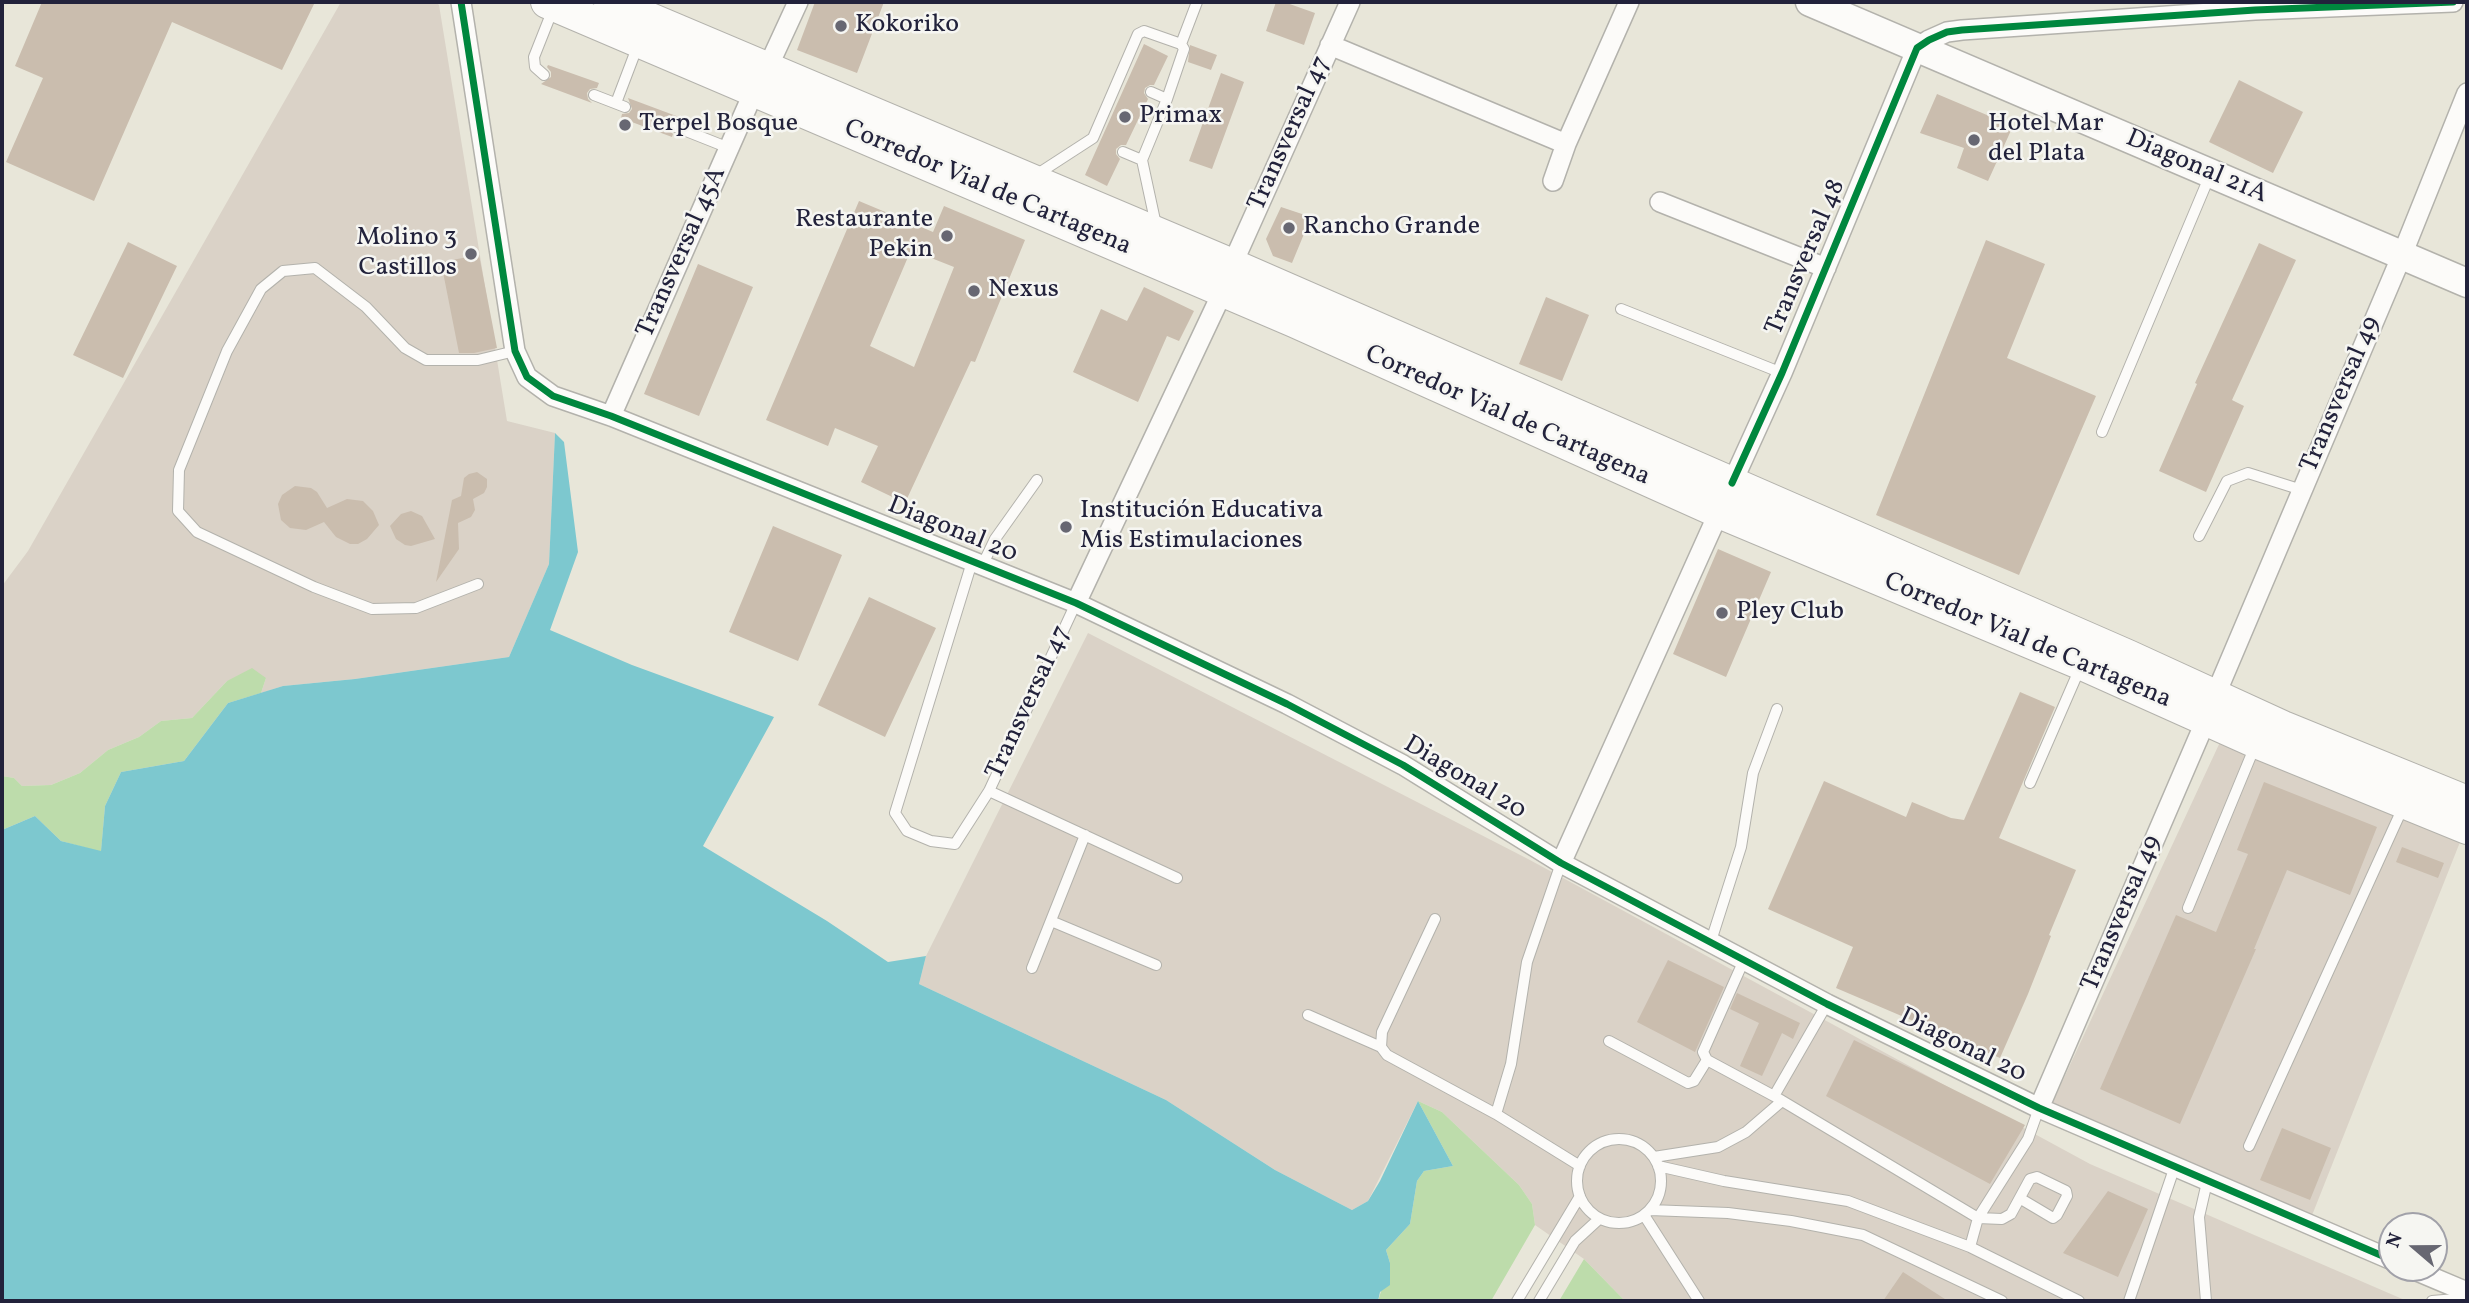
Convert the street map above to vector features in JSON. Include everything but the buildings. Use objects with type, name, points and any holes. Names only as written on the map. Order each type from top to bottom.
[{"type":"main road","name":"Corredor Vial de Cartagena","points":[[610,2],[644,29]]},
{"type":"main road","name":"Corredor Vial de Cartagena","points":[[551,3],[644,29],[762,78],[1021,199],[1228,278],[1732,483],[2211,708],[2256,742],[2410,790],[2467,802]]},
{"type":"main road","name":"Corredor Vial de Cartagena","points":[[1021,199],[1158,235],[1228,278],[1719,512],[2082,664],[2211,708],[2283,727],[2410,790],[2467,828]]},
{"type":"street","points":[[461,2],[515,351]]},
{"type":"street","name":"Transversal 45A","points":[[611,416],[729,148],[798,2]]},
{"type":"street","name":"Transversal 47","points":[[1076,603],[1228,278],[1350,2]]},
{"type":"street","points":[[1553,181],[1566,144],[1629,2]]},
{"type":"street","name":"Diagonal 21A","points":[[1810,2],[2467,283]]},
{"type":"street","points":[[1917,48],[1947,32],[2165,9],[2453,2]]},
{"type":"street","points":[[1330,46],[1566,144]]},
{"type":"street","name":"Transversal 48","points":[[1732,483],[1782,373],[1917,48]]},
{"type":"street","name":"Transversal 49","points":[[2039,1108],[2211,708],[2467,96]]},
{"type":"street","points":[[1660,202],[1826,268]]},
{"type":"street","name":"Diagonal 20","points":[[515,351],[527,377],[553,396],[611,416],[1076,603],[1287,704],[1403,765],[1561,863],[1827,1004],[2039,1108],[2378,1254]]},
{"type":"street","points":[[1561,863],[1719,512]]},
{"type":"street","points":[[2441,1282],[2461,1291]]},
{"type":"lane","points":[[1181,44],[1197,2]]},
{"type":"lane","points":[[544,75],[535,67],[534,57],[551,3]]},
{"type":"lane","points":[[594,95],[620,105],[644,29]]},
{"type":"lane","points":[[1021,199],[1096,140],[1123,79],[1138,34],[1144,31],[1181,44],[1184,49],[1142,160],[1158,235]]},
{"type":"lane","points":[[1152,92],[1167,99]]},
{"type":"lane","points":[[676,127],[729,148]]},
{"type":"lane","points":[[1123,152],[1142,160]]},
{"type":"lane","points":[[2102,432],[2210,174]]},
{"type":"lane","points":[[478,584],[416,608],[372,609],[314,587],[197,532],[178,511],[179,470],[227,351],[261,289],[283,271],[315,268],[366,307],[405,348],[426,360],[478,360],[515,351]]},
{"type":"lane","points":[[1620,309],[1782,373]]},
{"type":"lane","points":[[2199,536],[2227,481],[2248,473],[2302,490]]},
{"type":"lane","points":[[977,564],[1037,480]]},
{"type":"lane","name":"Transversal 47","points":[[977,564],[967,575],[895,813],[906,831],[931,841],[955,844],[989,791],[1076,603]]},
{"type":"lane","points":[[2030,783],[2082,664]]},
{"type":"lane","points":[[1711,941],[1741,847],[1753,773],[1777,709]]},
{"type":"lane","points":[[2188,908],[2256,742]]},
{"type":"lane","points":[[2249,1146],[2410,790]]},
{"type":"lane","points":[[989,791],[1177,878]]},
{"type":"lane","points":[[1032,968],[1085,835]]},
{"type":"lane","points":[[1496,1114],[1511,1064],[1527,962],[1561,863]]},
{"type":"lane","points":[[1381,1047],[1382,1032],[1434,919]]},
{"type":"lane","points":[[1051,921],[1156,965]]},
{"type":"lane","points":[[1744,960],[1703,1052],[1707,1060],[1778,1098],[1978,1217],[2002,1219],[2011,1214],[2030,1179],[2037,1177],[2066,1191],[2067,1196],[2053,1218],[2021,1199]]},
{"type":"lane","points":[[1656,1161],[1718,1147],[1746,1132],[1778,1098],[1827,1004]]},
{"type":"lane","points":[[1308,1015],[1381,1047],[1387,1055],[1496,1114],[1580,1166]]},
{"type":"lane","points":[[1609,1041],[1688,1083],[1694,1081],[1707,1060]]},
{"type":"lane","points":[[1970,1247],[1978,1217],[2028,1139],[2039,1108]]},
{"type":"lane","points":[[1623,1139],[1641,1144],[1656,1161],[1661,1184],[1659,1194],[1647,1212],[1629,1222],[1600,1219],[1591,1213],[1580,1196],[1577,1181],[1580,1166],[1597,1145],[1623,1139]]},
{"type":"lane","points":[[1656,1161],[1724,1181],[1848,1201],[1970,1247],[2079,1301]]},
{"type":"lane","points":[[2129,1301],[2175,1166]]},
{"type":"lane","points":[[2206,1301],[2199,1217],[2207,1182]]},
{"type":"lane","points":[[1517,1301],[1580,1196]]},
{"type":"lane","points":[[1647,1212],[1699,1301]]},
{"type":"lane","points":[[1647,1212],[1728,1213],[1791,1221],[1863,1235],[2002,1301]]},
{"type":"lane","points":[[1539,1301],[1575,1241],[1600,1219]]},
{"type":"lane","points":[[2432,1301],[2461,1291]]},
{"type":"shaded area","points":[[341,2],[436,2],[439,5],[507,421],[555,433],[549,564],[509,657],[355,679],[283,686],[261,693],[266,678],[227,681],[192,718],[161,721],[139,737],[108,750],[80,773],[51,785],[22,786],[14,778],[2,776],[2,586],[28,551]]},
{"type":"shaded area","points":[[1088,633],[1528,859],[2090,1164],[2407,1301],[1625,1301],[1584,1259],[1535,1225],[1532,1204],[1519,1185],[1442,1112],[1418,1101],[1368,1201],[1352,1210],[1275,1170],[1166,1100],[919,984],[926,956]]},
{"type":"shaded area","points":[[2221,740],[2462,837],[2305,1233],[2050,1108]]},
{"type":"green space","points":[[252,668],[266,678],[261,693],[228,703],[184,761],[121,772],[105,806],[101,852],[61,841],[35,816],[2,830],[2,776],[14,778],[22,786],[51,785],[80,773],[108,750],[139,737],[161,721],[192,718],[227,681]]},
{"type":"green space","points":[[1418,1101],[1442,1112],[1519,1185],[1532,1204],[1535,1225],[1491,1301],[1378,1301],[1390,1263],[1386,1250],[1410,1224],[1417,1181],[1424,1171],[1453,1166]]},
{"type":"green space","points":[[1584,1259],[1625,1301],[1559,1301]]},
{"type":"water","points":[[555,433],[564,442],[578,552],[550,630],[632,665],[774,717],[703,846],[827,921],[888,962],[926,956],[919,984],[1166,1100],[1275,1170],[1352,1210],[1368,1201],[1418,1101],[1453,1166],[1424,1171],[1417,1181],[1410,1224],[1386,1250],[1390,1263],[1390,1285],[1380,1292],[1378,1301],[2,1301],[2,830],[35,816],[61,841],[101,851],[105,806],[121,772],[184,761],[228,703],[283,686],[355,679],[509,657],[549,564]]},
{"type":"cycle path","points":[[461,2],[515,351],[527,377],[553,396],[611,416],[1076,603],[1287,704],[1403,765],[1561,863],[1827,1004],[2039,1108],[2378,1254]]},
{"type":"cycle path","points":[[1732,483],[1782,373],[1917,48],[1947,32],[1962,30],[2255,10],[2453,2]]},
{"type":"place","name":"Kokoriko","points":[[841,26]]},
{"type":"place","name":"Primax","points":[[1125,117]]},
{"type":"place","name":"Terpel Bosque","points":[[625,125]]},
{"type":"place","name":"Hotel Mar del Plata","points":[[1974,140]]},
{"type":"place","name":"Rancho Grande","points":[[1289,228]]},
{"type":"place","name":"Restaurante Pekin","points":[[947,236]]},
{"type":"place","name":"Molino 3 Castillos","points":[[471,254]]},
{"type":"place","name":"Nexus","points":[[974,291]]},
{"type":"place","name":"Institución Educativa Mis Estimulaciones","points":[[1066,527]]},
{"type":"place","name":"Pley Club","points":[[1722,613]]}]
